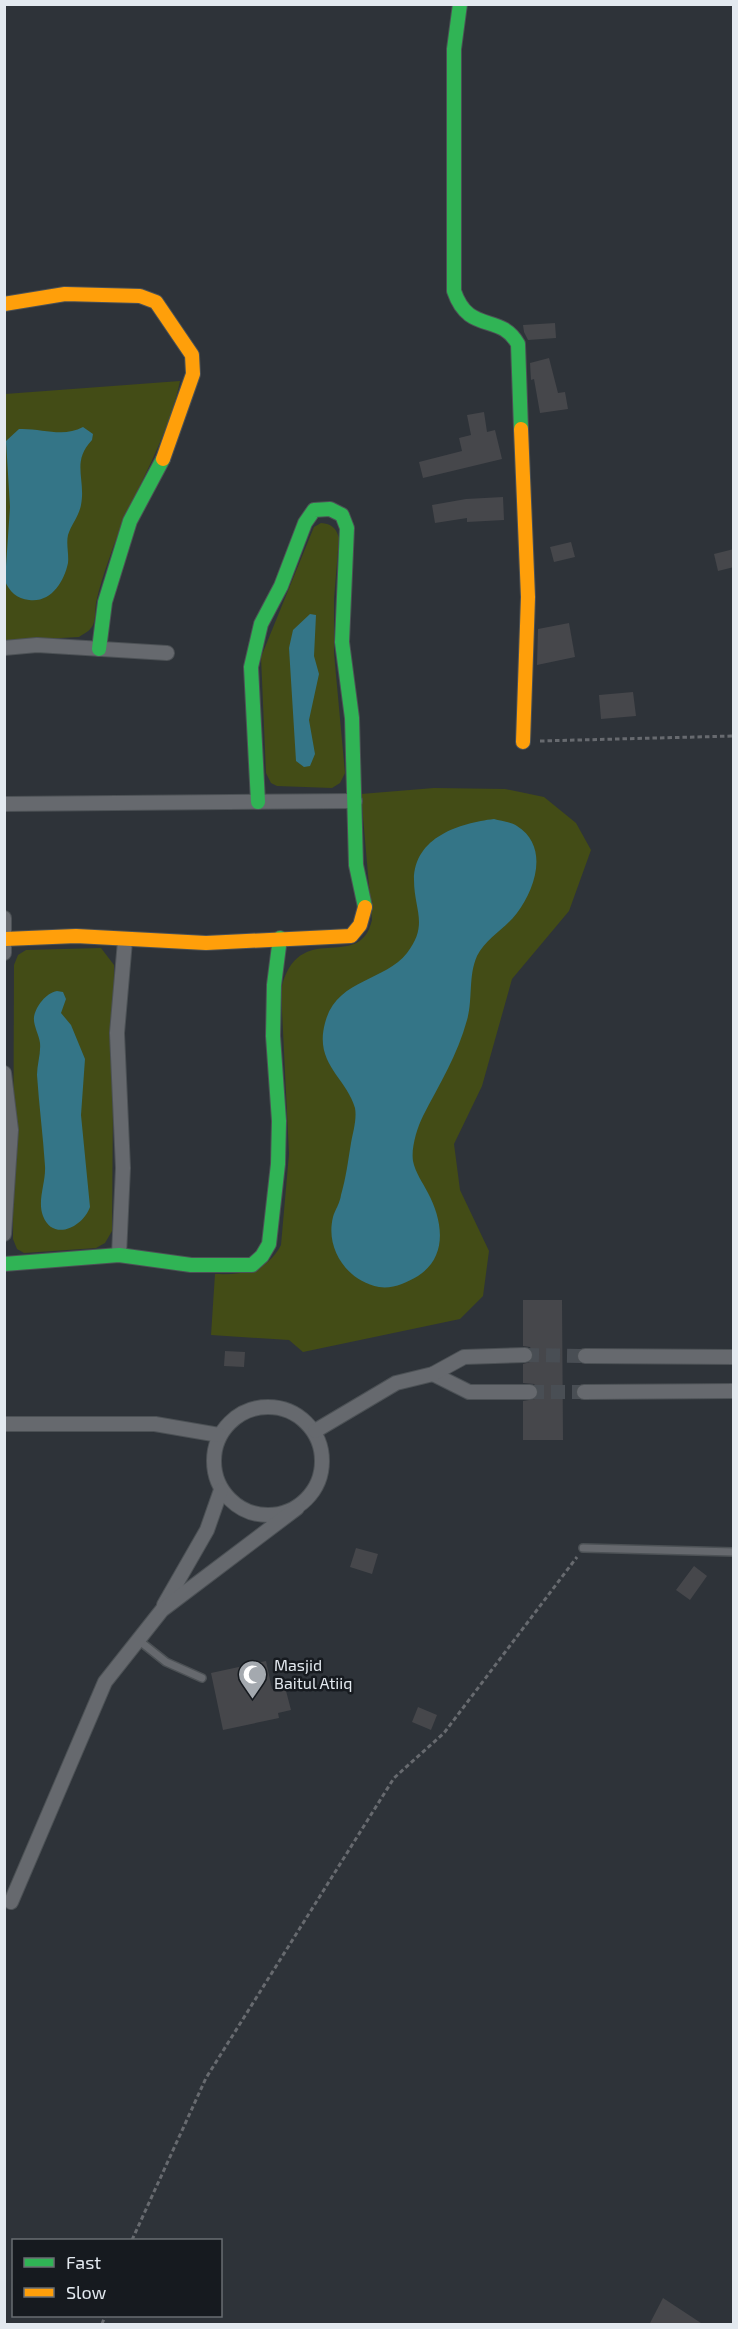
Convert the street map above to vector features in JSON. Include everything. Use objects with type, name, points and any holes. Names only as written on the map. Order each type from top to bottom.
[{"type":"street","points":[[460,4],[454,60],[454,291],[457,305],[466,316],[508,330],[515,335],[518,344],[528,597],[523,742]]},
{"type":"street","points":[[4,304],[64,294],[140,296],[156,302],[192,355],[193,374],[165,456],[130,521],[105,602],[99,649]]},
{"type":"street","points":[[5,939],[76,936],[206,943],[351,936],[360,925],[365,907],[356,865],[352,718],[342,642],[347,528],[342,515],[330,509],[314,510],[305,523],[281,586],[261,624],[251,667],[258,802]]},
{"type":"street","points":[[4,648],[37,645],[167,653]]},
{"type":"street","points":[[4,804],[355,801]]},
{"type":"street","points":[[4,918],[4,953]]},
{"type":"street","points":[[4,1264],[119,1255],[191,1265],[252,1265],[262,1256],[269,1244],[278,1164],[279,1121],[273,1036],[279,938]]},
{"type":"street","points":[[119,1255],[123,1168],[117,1033],[125,940]]},
{"type":"street","points":[[4,1073],[11,1130],[4,1234]]},
{"type":"street","points":[[315,1431],[396,1383],[433,1374],[464,1357],[525,1355]]},
{"type":"street","points":[[585,1356],[734,1357]]},
{"type":"street","points":[[433,1374],[469,1392],[530,1392]]},
{"type":"street","points":[[584,1392],[734,1391]]},
{"type":"street","points":[[162,1610],[297,1508],[317,1487],[323,1459],[315,1431],[294,1412],[266,1405],[238,1414],[219,1435],[212,1462],[221,1490],[242,1510],[270,1516],[297,1508]]},
{"type":"street","points":[[4,1424],[156,1424],[219,1435]]},
{"type":"street","points":[[11,1902],[105,1682],[162,1610],[207,1530],[221,1490]]},
{"type":"lane","points":[[583,1548],[734,1552]]},
{"type":"lane","points":[[137,1639],[166,1662],[202,1678]]},
{"type":"path","points":[[523,742],[734,736]]},
{"type":"path","points":[[133,2239],[206,2078],[394,1778],[444,1733],[583,1548]]},
{"type":"green space","points":[[180,381],[166,427],[117,536],[99,592],[92,627],[79,637],[5,641],[5,394]]},
{"type":"green space","points":[[321,523],[333,527],[339,538],[334,599],[334,653],[345,773],[340,783],[332,788],[277,786],[271,783],[266,773],[261,657],[314,527]]},
{"type":"green space","points":[[434,788],[505,789],[544,797],[576,823],[591,850],[569,911],[512,979],[482,1086],[454,1144],[460,1190],[489,1251],[483,1296],[460,1319],[303,1352],[289,1340],[211,1335],[215,1274],[235,1274],[253,1270],[269,1261],[281,1245],[289,1154],[281,990],[289,968],[301,956],[314,950],[355,944],[365,936],[372,920],[361,794]]},
{"type":"green space","points":[[101,948],[114,965],[112,1231],[105,1243],[96,1248],[24,1253],[17,1249],[13,1239],[14,965],[18,955],[26,950]]},
{"type":"water","points":[[83,427],[93,434],[82,456],[81,505],[68,535],[66,570],[60,584],[50,595],[37,600],[21,598],[11,591],[5,581],[10,507],[6,441],[19,429],[68,432]]},
{"type":"water","points":[[310,614],[316,615],[314,656],[319,674],[309,720],[315,754],[310,766],[304,767],[296,761],[289,648],[293,630]]},
{"type":"water","points":[[494,819],[515,825],[527,834],[536,856],[534,880],[530,892],[517,913],[485,944],[477,956],[472,972],[469,1012],[459,1045],[421,1121],[415,1138],[413,1161],[437,1215],[440,1238],[438,1249],[428,1268],[418,1276],[399,1285],[379,1287],[368,1284],[348,1271],[341,1262],[332,1241],[333,1217],[340,1201],[344,1182],[355,1108],[351,1097],[327,1060],[323,1037],[325,1023],[339,998],[361,982],[397,963],[414,943],[419,925],[414,880],[416,865],[430,843],[441,835],[467,824]]},
{"type":"water","points":[[57,991],[63,992],[66,999],[61,1013],[71,1025],[85,1059],[81,1115],[90,1207],[75,1225],[60,1230],[48,1224],[41,1210],[45,1166],[37,1075],[40,1043],[34,1020],[42,1001],[49,994]]},
{"type":"building","points":[[555,323],[556,338],[528,340],[524,332],[523,325]]},
{"type":"building","points":[[549,358],[558,393],[565,392],[568,409],[540,413],[534,379],[531,380],[530,363]]},
{"type":"building","points":[[484,412],[487,432],[495,430],[502,459],[423,478],[419,462],[462,451],[459,438],[471,435],[467,415]]},
{"type":"building","points":[[503,497],[504,520],[467,522],[467,518],[435,523],[432,505],[466,499]]},
{"type":"building","points":[[571,542],[575,557],[554,562],[550,547]]},
{"type":"building","points":[[734,549],[734,567],[718,571],[714,554]]},
{"type":"building","points":[[569,623],[575,657],[537,665],[538,629]]},
{"type":"building","points":[[633,692],[636,716],[601,719],[599,695]]},
{"type":"building","points":[[523,1300],[562,1300],[563,1440],[523,1440],[523,1401],[535,1399],[539,1391],[534,1384],[523,1383],[523,1364],[530,1362],[534,1355],[530,1347],[523,1346]]},
{"type":"building","points":[[225,1351],[245,1352],[244,1367],[224,1366]]},
{"type":"building","points":[[356,1548],[378,1554],[372,1574],[350,1567]]},
{"type":"building","points":[[694,1566],[707,1576],[690,1600],[676,1590]]},
{"type":"building","name":"Masjid Baitul Atiiq","points":[[266,1661],[272,1689],[285,1687],[291,1710],[278,1713],[279,1718],[223,1730],[211,1673]]},
{"type":"building","points":[[418,1707],[437,1715],[431,1730],[412,1722]]},
{"type":"building","points":[[663,2298],[704,2325],[649,2325]]},
{"type":"tunnel","points":[[525,1355],[585,1356]]},
{"type":"tunnel","points":[[530,1392],[584,1392]]},
{"type":"traffic: fast","points":[[460,4],[454,49],[454,291],[460,305],[468,313],[476,319],[503,328],[518,344],[521,429]]},
{"type":"traffic: fast","points":[[99,649],[105,602],[130,521],[163,459]]},
{"type":"traffic: fast","points":[[258,802],[251,667],[261,624],[281,586],[305,523],[314,510],[330,509],[342,515],[347,528],[342,642],[352,718],[356,865],[365,907]]},
{"type":"traffic: fast","points":[[4,1264],[119,1255],[191,1265],[252,1265],[262,1256],[269,1244],[278,1164],[279,1121],[273,1036],[274,985],[280,938]]},
{"type":"traffic: slow","points":[[4,304],[65,294],[140,296],[156,302],[192,355],[193,374],[163,459]]},
{"type":"traffic: slow","points":[[521,429],[528,597],[523,742]]},
{"type":"traffic: slow","points":[[5,939],[76,936],[206,943],[351,936],[360,925],[365,907]]},
{"type":"place","name":"Masjid Baitul Atiiq","points":[[253,1700]]}]
